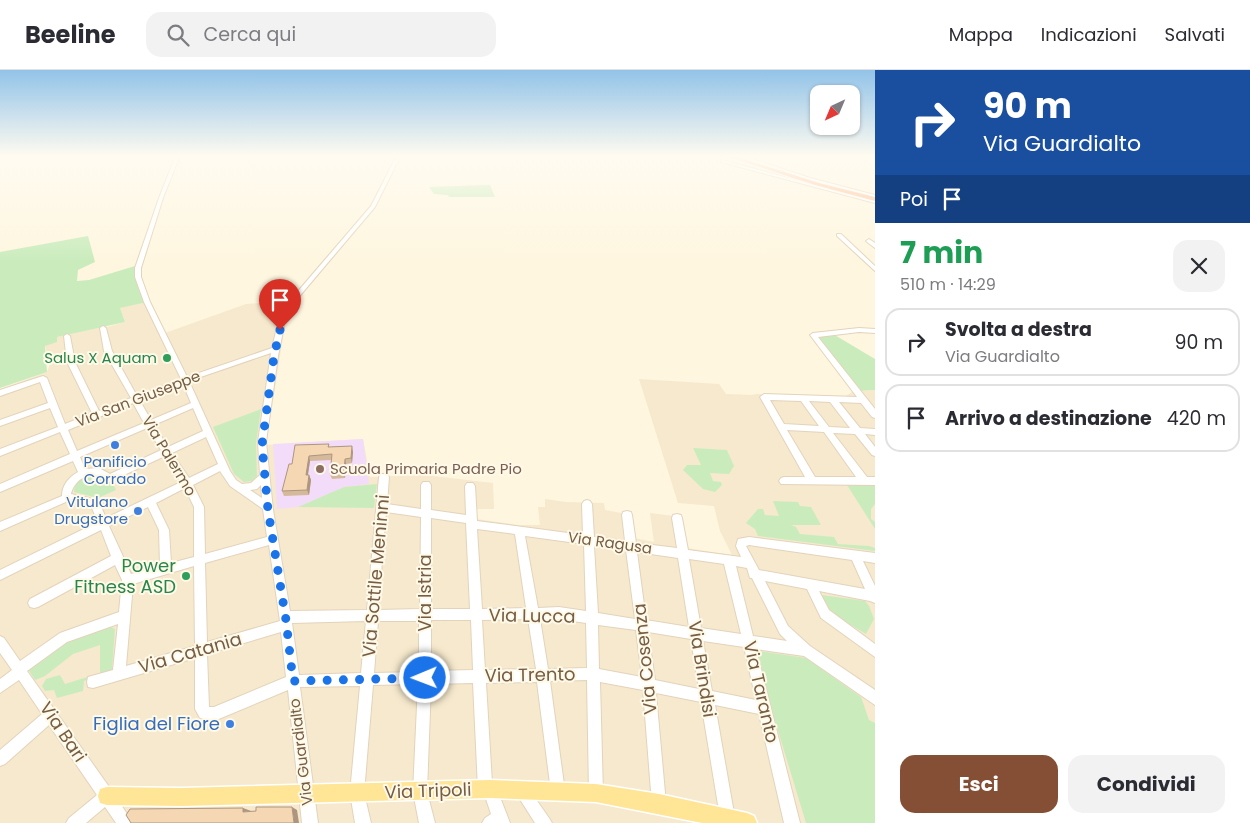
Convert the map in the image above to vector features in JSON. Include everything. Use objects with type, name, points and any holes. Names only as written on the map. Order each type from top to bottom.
[{"type":"highway","points":[[841,190],[875,199]]},
{"type":"main road","name":"Via Tripoli","points":[[107,796],[180,798],[487,789],[596,793],[659,804],[720,821],[747,823]]},
{"type":"street","points":[[164,190],[138,268],[138,277],[147,302],[196,404],[222,466],[230,480],[268,507]]},
{"type":"street","name":"Via Guardialto","points":[[310,823],[286,621],[272,540],[264,477],[262,442],[276,348],[284,311],[373,206],[381,190]]},
{"type":"street","points":[[846,190],[875,199]]},
{"type":"street","points":[[839,235],[875,269]]},
{"type":"street","points":[[869,241],[875,246]]},
{"type":"street","name":"Via Palermo","points":[[103,328],[108,351],[199,508],[202,709],[205,713]]},
{"type":"street","points":[[875,331],[859,330],[814,335],[875,415]]},
{"type":"street","points":[[67,336],[71,362],[97,415]]},
{"type":"street","name":"Via San Giuseppe","points":[[0,453],[185,380],[276,348]]},
{"type":"street","points":[[0,393],[43,378],[52,404],[83,474]]},
{"type":"street","points":[[812,480],[764,398],[863,400]]},
{"type":"street","points":[[803,398],[864,481]]},
{"type":"street","points":[[832,399],[875,453]]},
{"type":"street","points":[[0,423],[52,404]]},
{"type":"street","points":[[0,488],[196,404]]},
{"type":"street","points":[[780,427],[875,432]]},
{"type":"street","points":[[68,497],[66,493],[69,484],[83,474],[98,471],[109,478],[208,433]]},
{"type":"street","points":[[0,576],[222,466]]},
{"type":"street","points":[[240,488],[254,486],[264,477]]},
{"type":"street","name":"Via Sottile Meninni","points":[[363,823],[357,794],[374,616],[384,477]]},
{"type":"street","points":[[784,481],[875,481]]},
{"type":"street","name":"Via Istria","points":[[426,484],[425,678],[420,792],[428,823]]},
{"type":"street","points":[[470,486],[487,789],[497,821]]},
{"type":"street","points":[[0,527],[68,497],[96,504],[105,523],[117,558],[128,580],[119,674]]},
{"type":"street","points":[[150,501],[164,530],[166,569]]},
{"type":"street","points":[[587,504],[596,793]]},
{"type":"street","name":"Via Ragusa","points":[[382,507],[519,530],[748,563]]},
{"type":"street","name":"Via Cosenza","points":[[627,515],[649,685],[659,804]]},
{"type":"street","name":"Via Brindisi","points":[[677,518],[707,697],[720,821]]},
{"type":"street","points":[[519,530],[543,675],[558,792]]},
{"type":"street","points":[[128,580],[272,540]]},
{"type":"street","points":[[875,558],[749,540],[742,542],[741,546],[748,563],[784,630],[806,650],[875,698]]},
{"type":"street","points":[[855,555],[874,597]]},
{"type":"street","points":[[34,603],[117,558]]},
{"type":"street","name":"Via Taranto","points":[[729,561],[792,823]]},
{"type":"street","points":[[754,574],[874,597]]},
{"type":"street","points":[[812,586],[825,614],[874,648]]},
{"type":"street","name":"Via Lucca","points":[[286,621],[374,616],[559,613],[806,650]]},
{"type":"street","points":[[0,688],[20,670],[64,637],[125,616]]},
{"type":"street","name":"Via Catania","points":[[93,682],[286,621]]},
{"type":"street","name":"Via Bari","points":[[0,642],[125,823]]},
{"type":"street","name":"Via Trento","points":[[293,681],[592,674],[764,708]]},
{"type":"street","points":[[205,713],[214,714],[293,681]]},
{"type":"street","points":[[0,759],[52,715]]},
{"type":"street","points":[[521,790],[544,823]]},
{"type":"street","points":[[74,823],[107,796]]},
{"type":"shaded area","points":[[150,300],[165,333],[246,304],[276,302],[291,306],[286,318],[266,445],[363,439],[370,477],[424,475],[493,483],[494,509],[476,509],[476,519],[518,525],[540,525],[538,507],[545,507],[545,499],[566,502],[604,503],[605,510],[627,514],[634,538],[654,542],[650,513],[681,517],[686,548],[732,555],[720,531],[714,506],[678,503],[639,379],[719,384],[726,394],[838,397],[846,396],[852,392],[875,390],[875,823],[0,823],[0,389],[47,372],[50,364],[45,346],[57,337],[105,324],[107,327],[125,322],[120,308]]},
{"type":"shaded area","points":[[363,439],[369,484],[344,487],[298,507],[277,509],[273,444]]},
{"type":"green space","points":[[431,190],[492,190],[495,197],[449,197],[448,195],[434,194]]},
{"type":"green space","points":[[88,236],[95,262],[78,270],[77,281],[89,280],[135,266],[147,302],[120,308],[125,322],[57,337],[57,342],[45,346],[47,372],[0,388],[0,252]]},
{"type":"green space","points":[[833,334],[875,359],[875,390],[859,391],[816,336]]},
{"type":"green space","points":[[261,409],[256,443],[257,476],[252,481],[244,482],[234,474],[213,427]]},
{"type":"green space","points":[[693,448],[727,450],[734,466],[729,474],[710,473],[713,481],[721,482],[722,485],[715,492],[703,489],[683,470],[687,465],[701,465]]},
{"type":"green space","points":[[93,475],[112,482],[116,490],[98,498],[74,492],[74,488],[80,480]]},
{"type":"green space","points":[[377,484],[374,508],[298,507],[344,487]]},
{"type":"green space","points":[[847,485],[875,485],[875,504],[871,509],[871,519],[875,522],[875,529]]},
{"type":"green space","points":[[773,501],[798,502],[800,506],[811,507],[821,525],[791,525],[796,527],[800,534],[834,537],[838,544],[869,546],[875,548],[875,551],[758,536],[755,529],[746,523],[758,509],[763,509],[765,515],[779,516]]},
{"type":"green space","points":[[822,595],[865,601],[874,619],[866,634],[829,612]]},
{"type":"green space","points":[[111,627],[115,629],[112,670],[84,681],[83,691],[57,698],[54,690],[45,691],[42,686],[46,679],[60,675],[65,684],[100,673],[100,645],[73,654],[45,676],[35,680],[28,669],[70,639]]},
{"type":"green space","points":[[758,651],[806,658],[861,697],[869,720],[875,723],[875,823],[806,823],[769,701]]},
{"type":"building","points":[[329,444],[328,447],[352,446],[351,458],[345,459],[344,473],[330,474],[332,454],[309,456],[306,475],[309,475],[307,490],[282,491],[289,464],[292,464],[295,445]]},
{"type":"building","points":[[256,807],[292,807],[294,823],[131,823],[126,815],[130,809],[243,808],[243,812],[256,811]]},
{"type":"place","name":"Salus X Aquam","points":[[167,358]]},
{"type":"place","name":"Panificio Corrado","points":[[115,445]]},
{"type":"place","name":"Scuola Primaria Padre Pio","points":[[320,469]]},
{"type":"place","name":"Vitulano Drugstore","points":[[138,511]]},
{"type":"place","name":"Power Fitness ASD","points":[[186,576]]},
{"type":"place","name":"Figlia del Fiore","points":[[230,724]]},
{"type":"route","points":[[280,330],[274,356],[262,445],[268,510],[286,620],[293,681],[425,678]]}]
